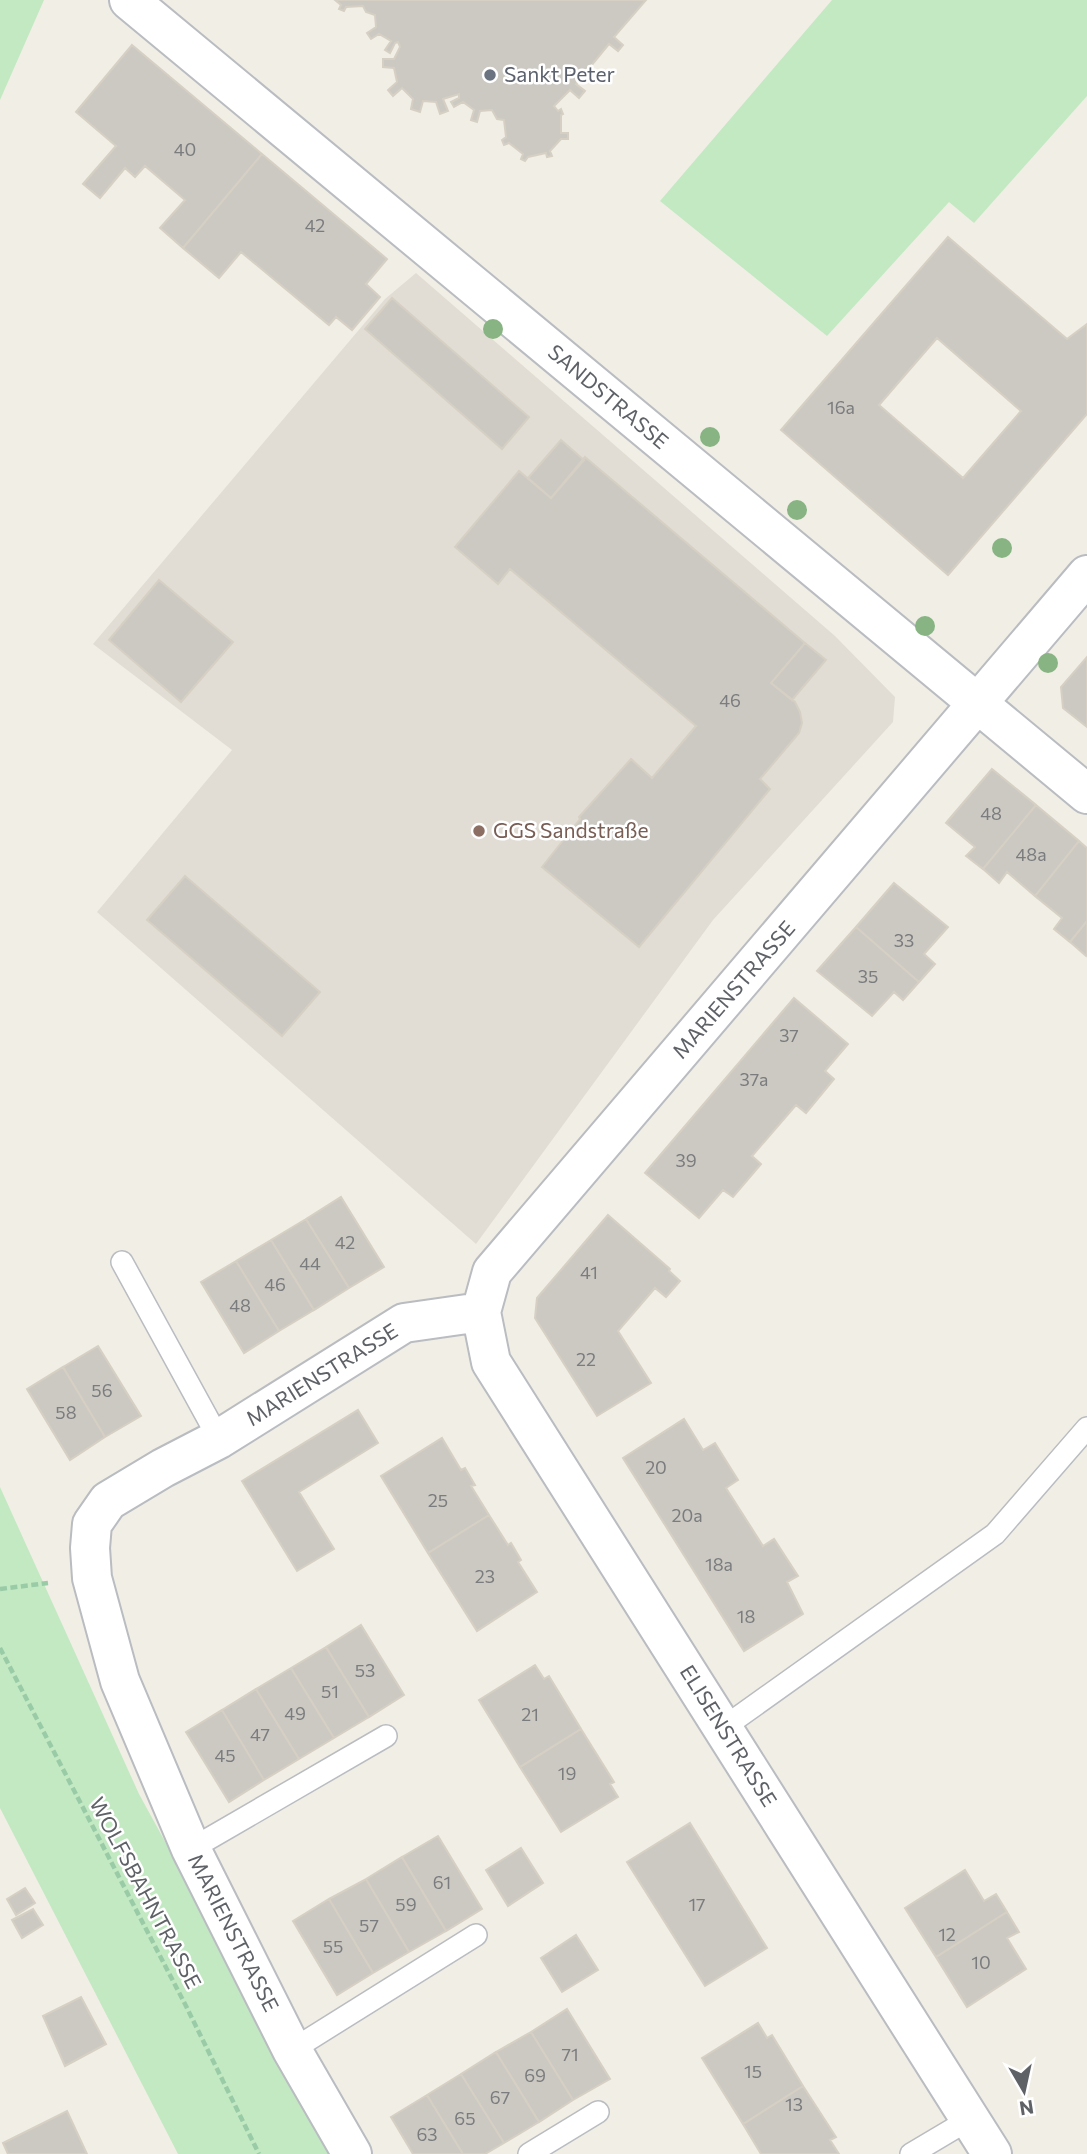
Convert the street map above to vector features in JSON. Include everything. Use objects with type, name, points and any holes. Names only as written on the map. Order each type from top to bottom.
[{"type":"street","name":"SANDSTRASSE","points":[[129,0],[1087,794]]},
{"type":"street","name":"MARIENSTRASSE","points":[[352,2154],[292,2050],[191,1849],[120,1681],[92,1578],[92,1524],[108,1501],[219,1439],[404,1323],[481,1312],[492,1272],[1087,575]]},
{"type":"street","name":"ELISENSTRASSE","points":[[481,1312],[491,1362],[992,2154]]},
{"type":"lane","points":[[122,1262],[219,1439]]},
{"type":"lane","points":[[723,1728],[995,1534],[1087,1428]]},
{"type":"lane","points":[[191,1849],[386,1736]]},
{"type":"lane","points":[[292,2050],[476,1935]]},
{"type":"lane","points":[[529,2154],[598,2112]]},
{"type":"lane","points":[[911,2154],[970,2119]]},
{"type":"path","name":"WOLFSBAHNTRASSE","points":[[0,1648],[185,2004],[259,2154]]},
{"type":"shaded area","name":"GGS Sandstraße","points":[[416,273],[835,636],[895,697],[893,722],[713,920],[476,1244],[97,912],[232,750],[93,644],[385,299]]},
{"type":"green space","points":[[0,0],[44,0],[0,100]]},
{"type":"green space","points":[[832,0],[1087,0],[1087,96],[974,223],[949,202],[827,336],[660,201]]},
{"type":"green space","points":[[0,1487],[139,1794],[336,2154],[178,2154],[0,1808]]},
{"type":"building","name":"Sankt Peter","points":[[335,0],[646,0],[614,37],[623,45],[618,51],[609,44],[576,84],[585,91],[579,98],[570,90],[554,106],[558,111],[561,109],[561,133],[568,133],[568,139],[561,139],[550,151],[552,156],[547,157],[546,153],[528,157],[525,161],[521,159],[523,154],[509,143],[504,145],[504,120],[497,119],[492,110],[480,111],[477,122],[471,120],[474,110],[463,102],[454,107],[451,102],[459,98],[459,94],[443,99],[448,111],[440,114],[436,102],[423,101],[420,112],[411,109],[413,99],[402,88],[393,96],[388,90],[397,82],[394,68],[383,67],[383,59],[394,59],[400,47],[398,42],[390,53],[385,50],[391,41],[379,34],[371,39],[367,33],[376,27],[375,15],[366,12],[363,6],[346,7],[344,11],[339,9],[341,5]]},
{"type":"building","points":[[132,45],[262,154],[183,248],[160,228],[185,200],[145,166],[135,177],[125,168],[100,198],[83,184],[116,146],[76,112]]},
{"type":"building","points":[[262,154],[387,259],[366,284],[380,297],[352,330],[336,317],[329,325],[241,252],[219,278],[183,248]]},
{"type":"building","points":[[948,237],[1067,339],[1087,324],[1087,414],[948,575],[781,430]],"holes":[[[937,338],[1021,411],[963,478],[879,405]]]},
{"type":"building","points":[[392,298],[529,417],[502,449],[365,329]]},
{"type":"building","points":[[561,440],[584,460],[551,498],[528,478]]},
{"type":"building","points":[[585,457],[805,643],[771,683],[795,702],[802,723],[799,733],[760,779],[770,789],[639,947],[542,867],[579,817],[631,759],[652,778],[696,726],[510,569],[498,584],[455,547],[519,471],[551,498]]},
{"type":"building","points":[[159,580],[233,642],[181,702],[109,640]]},
{"type":"building","points":[[805,643],[826,660],[792,700],[771,683]]},
{"type":"building","points":[[1087,657],[1087,727],[1063,708],[1061,687]]},
{"type":"building","points":[[992,769],[1036,805],[983,869],[966,856],[975,847],[946,823]]},
{"type":"building","points":[[1036,805],[1079,841],[1035,896],[1007,872],[999,883],[983,869]]},
{"type":"building","points":[[1079,841],[1087,848],[1087,921],[1070,942],[1054,929],[1062,918],[1035,896]]},
{"type":"building","points":[[185,876],[320,992],[282,1036],[147,920]]},
{"type":"building","points":[[894,883],[948,927],[924,954],[935,964],[919,982],[856,927]]},
{"type":"building","points":[[1087,921],[1087,954],[1086,956],[1070,942]]},
{"type":"building","points":[[856,927],[919,982],[903,1000],[894,992],[872,1016],[817,971]]},
{"type":"building","points":[[794,998],[848,1044],[825,1071],[834,1079],[806,1113],[796,1105],[752,1156],[761,1164],[733,1197],[723,1190],[699,1218],[645,1173]]},
{"type":"building","points":[[341,1197],[384,1267],[349,1288],[306,1219]]},
{"type":"building","points":[[608,1215],[680,1281],[666,1297],[655,1288],[618,1331],[651,1383],[597,1416],[535,1318],[537,1298]]},
{"type":"building","points":[[306,1219],[349,1288],[314,1310],[271,1240]]},
{"type":"building","points":[[271,1240],[314,1310],[279,1331],[236,1261]]},
{"type":"building","points":[[236,1261],[279,1331],[244,1353],[201,1282]]},
{"type":"building","points":[[98,1346],[141,1416],[105,1437],[63,1367]]},
{"type":"building","points":[[63,1367],[105,1437],[70,1460],[27,1389]]},
{"type":"building","points":[[358,1410],[378,1443],[299,1492],[334,1549],[297,1571],[242,1481]]},
{"type":"building","points":[[684,1419],[703,1450],[715,1443],[738,1480],[726,1488],[763,1546],[774,1539],[798,1576],[787,1582],[803,1614],[744,1651],[623,1458]]},
{"type":"building","points":[[442,1438],[461,1470],[465,1468],[475,1485],[471,1486],[489,1515],[428,1553],[381,1476]]},
{"type":"building","points":[[489,1515],[508,1545],[511,1543],[521,1560],[518,1562],[537,1592],[477,1631],[428,1553]]},
{"type":"building","points":[[361,1625],[404,1695],[369,1717],[326,1647]]},
{"type":"building","points":[[326,1647],[369,1717],[334,1738],[291,1668]]},
{"type":"building","points":[[535,1665],[544,1679],[549,1676],[581,1729],[520,1767],[479,1700]]},
{"type":"building","points":[[291,1668],[334,1738],[299,1759],[256,1689]]},
{"type":"building","points":[[256,1689],[299,1759],[264,1780],[222,1710]]},
{"type":"building","points":[[222,1710],[264,1780],[229,1802],[186,1732]]},
{"type":"building","points":[[581,1729],[614,1782],[610,1784],[618,1797],[561,1832],[520,1767]]},
{"type":"building","points":[[690,1823],[767,1948],[705,1986],[627,1862]]},
{"type":"building","points":[[438,1836],[482,1909],[446,1931],[402,1857]]},
{"type":"building","points":[[521,1848],[543,1883],[508,1906],[486,1870]]},
{"type":"building","points":[[402,1857],[446,1931],[409,1952],[366,1879]]},
{"type":"building","points":[[965,1870],[984,1901],[996,1894],[1007,1912],[936,1957],[905,1908]]},
{"type":"building","points":[[366,1879],[409,1952],[373,1973],[329,1899]]},
{"type":"building","points":[[25,1888],[35,1903],[16,1915],[7,1899]]},
{"type":"building","points":[[329,1899],[373,1973],[337,1995],[293,1921]]},
{"type":"building","points":[[33,1909],[43,1925],[22,1938],[12,1920]]},
{"type":"building","points":[[1007,1912],[1019,1932],[1007,1938],[1026,1969],[967,2007],[936,1957]]},
{"type":"building","points":[[576,1935],[598,1970],[562,1992],[541,1958]]},
{"type":"building","points":[[81,1997],[106,2044],[65,2066],[43,2016]]},
{"type":"building","points":[[567,2009],[610,2079],[573,2100],[531,2032]]},
{"type":"building","points":[[758,2023],[767,2038],[772,2035],[803,2086],[743,2124],[702,2058]]},
{"type":"building","points":[[531,2032],[573,2100],[539,2122],[496,2052]]},
{"type":"building","points":[[496,2052],[539,2122],[504,2143],[461,2074]]},
{"type":"building","points":[[461,2074],[504,2143],[485,2154],[463,2154],[427,2095]]},
{"type":"building","points":[[803,2086],[836,2137],[830,2140],[839,2154],[761,2154],[743,2124]]},
{"type":"building","points":[[427,2095],[463,2154],[413,2154],[391,2117]]},
{"type":"building","points":[[67,2111],[87,2154],[8,2154],[3,2143]]},
{"type":"place","name":"Sankt Peter","points":[[490,75]]},
{"type":"place","name":"GGS Sandstraße","points":[[479,831]]}]
